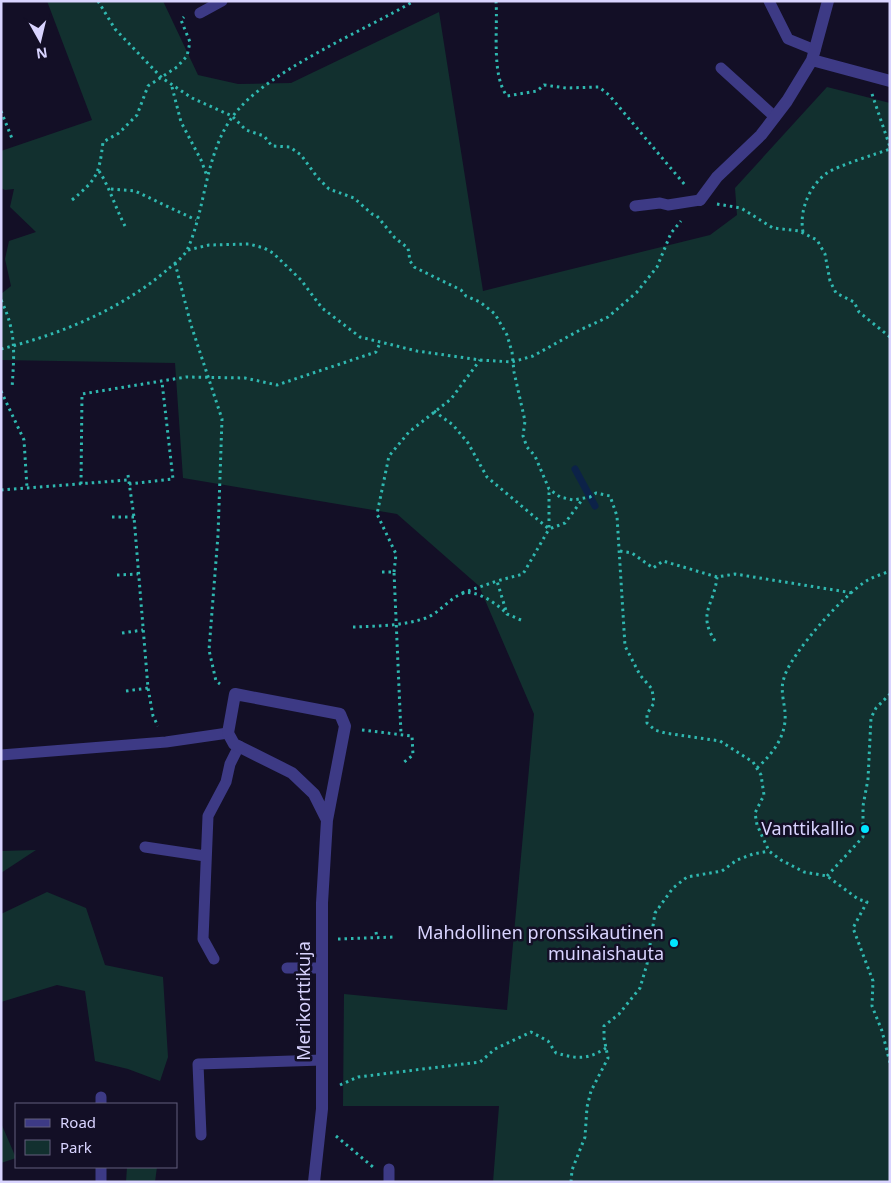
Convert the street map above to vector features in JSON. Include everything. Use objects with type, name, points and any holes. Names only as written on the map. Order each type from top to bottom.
[{"type":"street","points":[[700,200],[717,177],[761,135],[814,55],[828,1]]},
{"type":"street","points":[[814,55],[866,75],[890,81]]},
{"type":"street","points":[[228,733],[235,694]]},
{"type":"street","name":"Merikorttikuja","points":[[235,694],[340,714],[343,717],[345,726],[327,820],[322,968],[320,1143],[314,1182]]},
{"type":"street","name":"Merikorttikuja","points":[[228,733],[234,744],[292,773],[314,794],[327,820]]},
{"type":"lane","points":[[200,13],[222,1]]},
{"type":"lane","points":[[769,1],[788,38],[814,55]]},
{"type":"lane","points":[[720,68],[774,117]]},
{"type":"lane","points":[[635,206],[660,203],[668,205],[700,200]]},
{"type":"lane","points":[[1,754],[166,742],[228,733]]},
{"type":"lane","points":[[214,959],[203,939],[208,816],[226,782],[230,764],[239,746]]},
{"type":"lane","points":[[145,847],[205,856]]},
{"type":"lane","points":[[287,968],[322,968]]},
{"type":"lane","points":[[201,1135],[198,1064],[322,1060]]},
{"type":"lane","points":[[101,1168],[101,1182]]},
{"type":"path","points":[[98,1],[115,28],[162,78],[201,103],[232,116],[246,130],[264,136],[272,146],[290,147],[302,155],[328,189],[354,198],[372,214],[377,216],[395,238],[408,248],[410,261],[414,267],[456,287],[495,314],[507,335],[524,421],[523,436],[527,447],[535,456],[549,489],[549,528],[523,574],[462,593],[427,618],[396,625],[353,627]]},
{"type":"path","points":[[1,349],[80,324],[104,312],[153,282],[176,263],[188,250],[207,176],[232,116],[247,99],[296,66],[414,1]]},
{"type":"path","points":[[496,1],[499,77],[502,90],[507,96],[537,90],[544,85],[566,88],[599,87],[610,95],[700,200],[741,208],[773,228],[803,233],[817,240],[825,254],[830,281],[836,293],[854,302],[859,312],[890,337]]},
{"type":"path","points":[[72,200],[90,184],[99,171],[103,142],[119,133],[137,115],[148,86],[162,78],[187,56],[190,42],[181,20],[186,14],[200,13]]},
{"type":"path","points":[[803,233],[801,222],[803,208],[808,196],[827,173],[890,148],[866,75]]},
{"type":"path","points":[[172,86],[181,122],[201,160],[207,176]]},
{"type":"path","points":[[1,110],[13,140]]},
{"type":"path","points":[[99,171],[111,189],[115,206],[126,226]]},
{"type":"path","points":[[111,189],[135,191],[196,220]]},
{"type":"path","points":[[188,250],[209,245],[249,244],[264,248],[273,253],[300,280],[322,308],[360,337],[380,343],[480,360],[512,362],[533,356],[608,317],[623,305],[637,292],[657,267],[671,234],[700,200]]},
{"type":"path","points":[[176,263],[191,325],[222,419],[218,535],[209,650],[216,681],[235,694]]},
{"type":"path","points":[[1,300],[12,324],[12,389]]},
{"type":"path","points":[[81,484],[82,394],[186,377],[245,378],[277,385],[376,352],[380,343]]},
{"type":"path","points":[[401,734],[394,572],[396,554],[377,514],[388,456],[409,432],[451,399],[480,360]]},
{"type":"path","points":[[1,490],[173,479],[162,382]]},
{"type":"path","points":[[1,391],[24,440],[26,488]]},
{"type":"path","points":[[434,411],[453,425],[468,443],[487,477],[549,528]]},
{"type":"path","points":[[128,475],[134,517],[148,688],[153,716],[166,742]]},
{"type":"path","points":[[549,489],[560,497],[573,500],[582,500],[596,493],[610,496],[617,516],[625,646],[640,674],[652,689],[654,703],[648,714],[647,722],[655,730],[665,733],[720,741],[753,762],[761,775],[764,795],[755,813],[757,825],[769,851],[781,860],[804,872],[827,876],[858,899],[867,902],[853,928],[873,982],[872,1006],[882,1031],[890,1063]]},
{"type":"path","points":[[549,528],[565,523],[582,500]]},
{"type":"path","points":[[112,517],[134,517]]},
{"type":"path","points":[[620,551],[632,553],[653,568],[663,561],[717,577],[735,574],[853,593]]},
{"type":"path","points":[[757,768],[772,754],[780,742],[785,715],[782,692],[784,678],[796,656],[829,614],[867,580],[890,571]]},
{"type":"path","points":[[382,572],[394,572]]},
{"type":"path","points":[[117,575],[138,574]]},
{"type":"path","points":[[716,641],[708,629],[705,618],[715,593],[717,577]]},
{"type":"path","points":[[497,581],[507,614]]},
{"type":"path","points":[[462,593],[476,594],[496,602],[507,614],[521,620]]},
{"type":"path","points":[[122,633],[144,630]]},
{"type":"path","points":[[126,691],[148,688]]},
{"type":"path","points":[[827,876],[863,837],[863,806],[868,779],[871,718],[876,708],[890,694]]},
{"type":"path","points":[[361,730],[412,736],[413,755],[403,763]]},
{"type":"path","points":[[413,740],[420,741]]},
{"type":"path","points":[[572,1182],[572,1170],[585,1137],[587,1107],[591,1091],[608,1058],[604,1026],[620,1014],[640,988],[648,964],[655,913],[673,888],[688,877],[722,871],[737,860],[769,851]]},
{"type":"path","points":[[376,932],[377,938]]},
{"type":"path","points":[[337,940],[395,937]]},
{"type":"path","points":[[337,1086],[358,1077],[480,1062],[495,1049],[531,1032],[548,1041],[556,1053],[577,1059],[594,1055],[606,1048]]},
{"type":"path","points":[[336,1135],[389,1177]]},
{"type":"green space","points":[[47,1],[163,1],[198,75],[238,84],[291,83],[439,12],[483,291],[710,235],[737,215],[735,188],[827,87],[890,103],[890,1182],[493,1182],[499,1106],[343,1106],[344,994],[507,1010],[534,714],[479,586],[397,514],[183,478],[175,363],[1,360],[1,294],[11,286],[5,259],[9,241],[36,232],[10,207],[14,189],[5,190],[1,188],[1,151],[92,120]]},
{"type":"green space","points":[[36,850],[1,873],[1,851]]},
{"type":"green space","points":[[47,892],[86,908],[105,965],[163,977],[168,1057],[160,1081],[128,1069],[95,1061],[85,991],[57,985],[1,1002],[1,914]]},
{"type":"green space","points":[[1,1123],[15,1158],[1,1163]]},
{"type":"green space","points":[[127,1168],[157,1168],[155,1182],[126,1182]]},
{"type":"waterway","points":[[575,469],[595,506]]},
{"type":"place","name":"Vanttikallio","points":[[865,829]]},
{"type":"place","name":"Mahdollinen pronssikautinen muinaishauta","points":[[674,943]]}]
